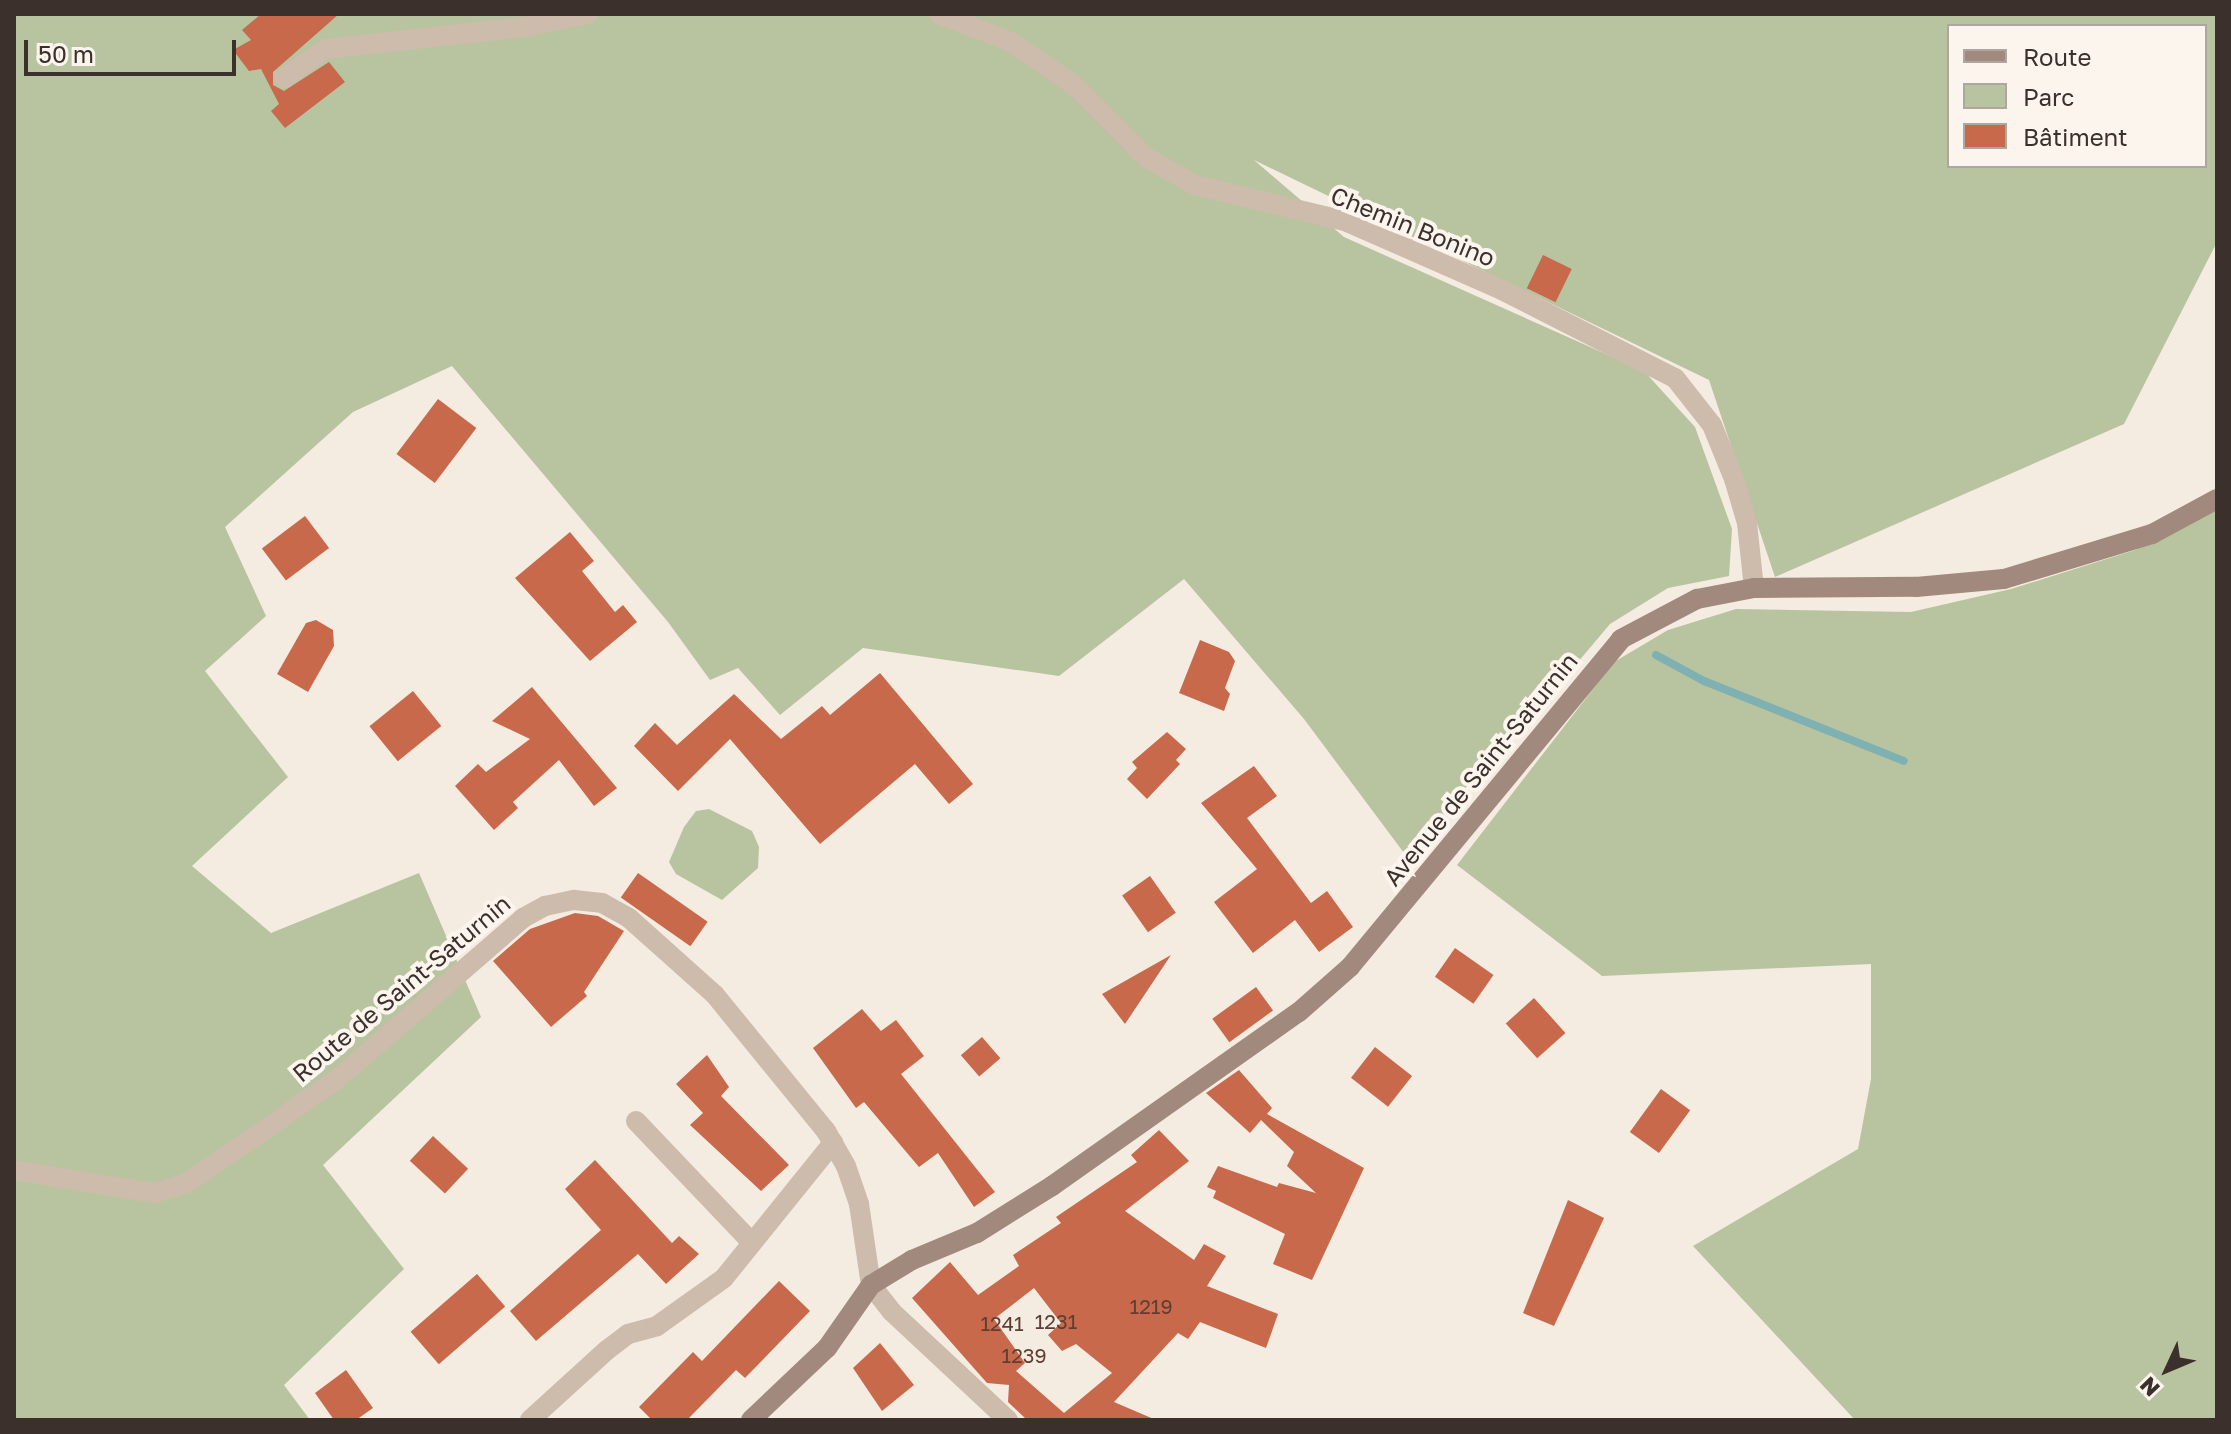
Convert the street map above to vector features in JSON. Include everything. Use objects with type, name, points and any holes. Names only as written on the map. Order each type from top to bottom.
[{"type":"main road","name":"Avenue de Saint-Saturnin","points":[[871,1285],[977,1233],[1052,1186],[1299,1012],[1350,967],[1397,914],[1583,678],[1621,639],[1697,599],[1754,588],[1916,587],[2004,579],[2152,534],[2217,499]]},
{"type":"main road","points":[[751,1420],[827,1348],[871,1285]]},
{"type":"street","points":[[284,78],[325,49],[524,27],[588,14]]},
{"type":"street","name":"Chemin Bonino","points":[[939,14],[1009,41],[1074,85],[1147,158],[1195,185],[1345,221],[1502,290],[1675,378],[1712,425],[1734,479],[1747,523],[1754,588]]},
{"type":"street","name":"Route de Saint-Saturnin","points":[[14,1170],[155,1193],[187,1183],[335,1081],[523,918],[545,906],[574,900],[602,903],[629,918],[715,995],[833,1143],[859,1204],[871,1285]]},
{"type":"street","points":[[636,1121],[752,1243]]},
{"type":"street","points":[[530,1420],[618,1342],[657,1326],[724,1278],[789,1190],[833,1143]]},
{"type":"street","points":[[871,1285],[891,1311],[1008,1420]]},
{"type":"green space","points":[[14,14],[2217,14],[2217,242],[2124,424],[1775,577],[1709,380],[1254,160],[1344,237],[1644,371],[1695,427],[1732,529],[1729,576],[1668,588],[1610,624],[1410,861],[1304,719],[1184,579],[1059,676],[863,648],[780,715],[738,668],[710,680],[668,622],[452,366],[353,412],[225,527],[266,616],[205,671],[288,777],[192,866],[271,933],[419,873],[481,1017],[323,1165],[404,1269],[284,1385],[310,1420],[14,1420]]},
{"type":"green space","points":[[2217,510],[2217,1420],[1855,1420],[1693,1246],[1858,1149],[1871,1079],[1871,964],[1602,976],[1457,865],[1614,662],[1668,630],[1736,609],[1911,612],[2011,589],[2135,550]]},
{"type":"green space","points":[[709,809],[752,831],[759,847],[758,868],[722,900],[676,874],[669,862],[684,827],[696,811]]},
{"type":"building","points":[[261,14],[339,14],[273,72],[273,85],[284,91],[329,62],[345,82],[285,128],[271,111],[279,104],[261,69],[249,71],[233,50],[251,40],[242,30]]},
{"type":"building","points":[[1543,255],[1572,269],[1556,302],[1527,288]]},
{"type":"building","points":[[438,399],[476,428],[435,483],[396,454]]},
{"type":"building","points":[[305,516],[329,548],[286,580],[262,548]]},
{"type":"building","points":[[570,532],[594,561],[582,571],[615,612],[623,605],[637,622],[590,661],[515,578]]},
{"type":"building","points":[[316,620],[333,630],[334,646],[308,692],[277,674],[306,623]]},
{"type":"building","points":[[1200,640],[1229,652],[1235,661],[1225,688],[1230,694],[1224,711],[1179,693]]},
{"type":"building","points":[[880,673],[973,784],[949,804],[915,764],[820,844],[730,739],[678,791],[634,746],[655,723],[677,745],[734,694],[781,739],[822,706],[830,715]]},
{"type":"building","points":[[532,687],[617,788],[594,806],[559,760],[513,802],[518,808],[494,830],[455,786],[478,764],[486,772],[530,739],[492,721]]},
{"type":"building","points":[[413,691],[441,726],[398,761],[369,726]]},
{"type":"building","points":[[1167,732],[1186,749],[1176,760],[1180,764],[1147,799],[1127,779],[1137,768],[1132,762]]},
{"type":"building","points":[[1254,766],[1277,796],[1247,818],[1311,903],[1327,891],[1353,927],[1319,952],[1295,920],[1253,953],[1214,902],[1257,869],[1201,803]]},
{"type":"building","points":[[638,873],[708,922],[690,946],[621,898]]},
{"type":"building","points":[[1150,876],[1176,913],[1148,932],[1122,896]]},
{"type":"building","points":[[575,913],[598,916],[624,931],[584,992],[587,996],[551,1027],[493,961],[530,929]]},
{"type":"building","points":[[1455,948],[1494,975],[1473,1004],[1435,977]]},
{"type":"building","points":[[1171,955],[1125,1024],[1102,994]]},
{"type":"building","points":[[1256,987],[1273,1010],[1229,1042],[1212,1019]]},
{"type":"building","points":[[1534,998],[1565,1033],[1537,1058],[1506,1023]]},
{"type":"building","points":[[862,1009],[881,1031],[896,1020],[924,1056],[901,1074],[995,1192],[974,1207],[938,1153],[919,1167],[864,1102],[856,1108],[813,1048]]},
{"type":"building","points":[[982,1037],[1000,1058],[979,1077],[961,1055]]},
{"type":"building","points":[[1375,1047],[1412,1076],[1388,1107],[1351,1078]]},
{"type":"building","points":[[707,1055],[729,1087],[721,1096],[789,1165],[761,1191],[690,1125],[703,1113],[676,1084]]},
{"type":"building","points":[[1239,1070],[1272,1108],[1267,1114],[1364,1168],[1312,1280],[1273,1264],[1285,1234],[1213,1198],[1216,1191],[1207,1187],[1218,1166],[1277,1187],[1279,1183],[1316,1193],[1287,1166],[1294,1152],[1261,1120],[1250,1133],[1206,1093]]},
{"type":"building","points":[[1661,1089],[1690,1110],[1659,1153],[1630,1132]]},
{"type":"building","points":[[1159,1130],[1189,1161],[1125,1211],[1194,1260],[1204,1244],[1226,1256],[1207,1286],[1278,1314],[1266,1348],[1200,1322],[1188,1339],[1178,1333],[1114,1402],[1156,1420],[1027,1420],[1008,1402],[1009,1385],[987,1383],[912,1298],[950,1262],[978,1295],[1019,1266],[1013,1255],[1061,1223],[1056,1217],[1137,1162],[1131,1155]],"holes":[[[1034,1288],[1061,1323],[1048,1335],[1062,1351],[1076,1344],[1112,1373],[1064,1413],[1016,1371],[1025,1363],[994,1319]]]},
{"type":"building","points":[[433,1136],[468,1169],[445,1194],[410,1161]]},
{"type":"building","points":[[595,1160],[672,1243],[679,1236],[699,1254],[666,1284],[638,1254],[536,1341],[510,1311],[601,1230],[565,1189]]},
{"type":"building","points":[[1568,1200],[1604,1218],[1554,1326],[1523,1313]]},
{"type":"building","points":[[477,1274],[505,1306],[439,1364],[411,1332]]},
{"type":"building","points":[[779,1281],[810,1311],[745,1378],[736,1370],[687,1420],[652,1420],[639,1407],[693,1352],[702,1361]]},
{"type":"building","points":[[880,1343],[914,1385],[882,1411],[853,1368]]},
{"type":"building","points":[[346,1370],[373,1408],[356,1420],[334,1420],[315,1393]]},
{"type":"waterway","points":[[1656,655],[1704,681],[1904,761]]}]
